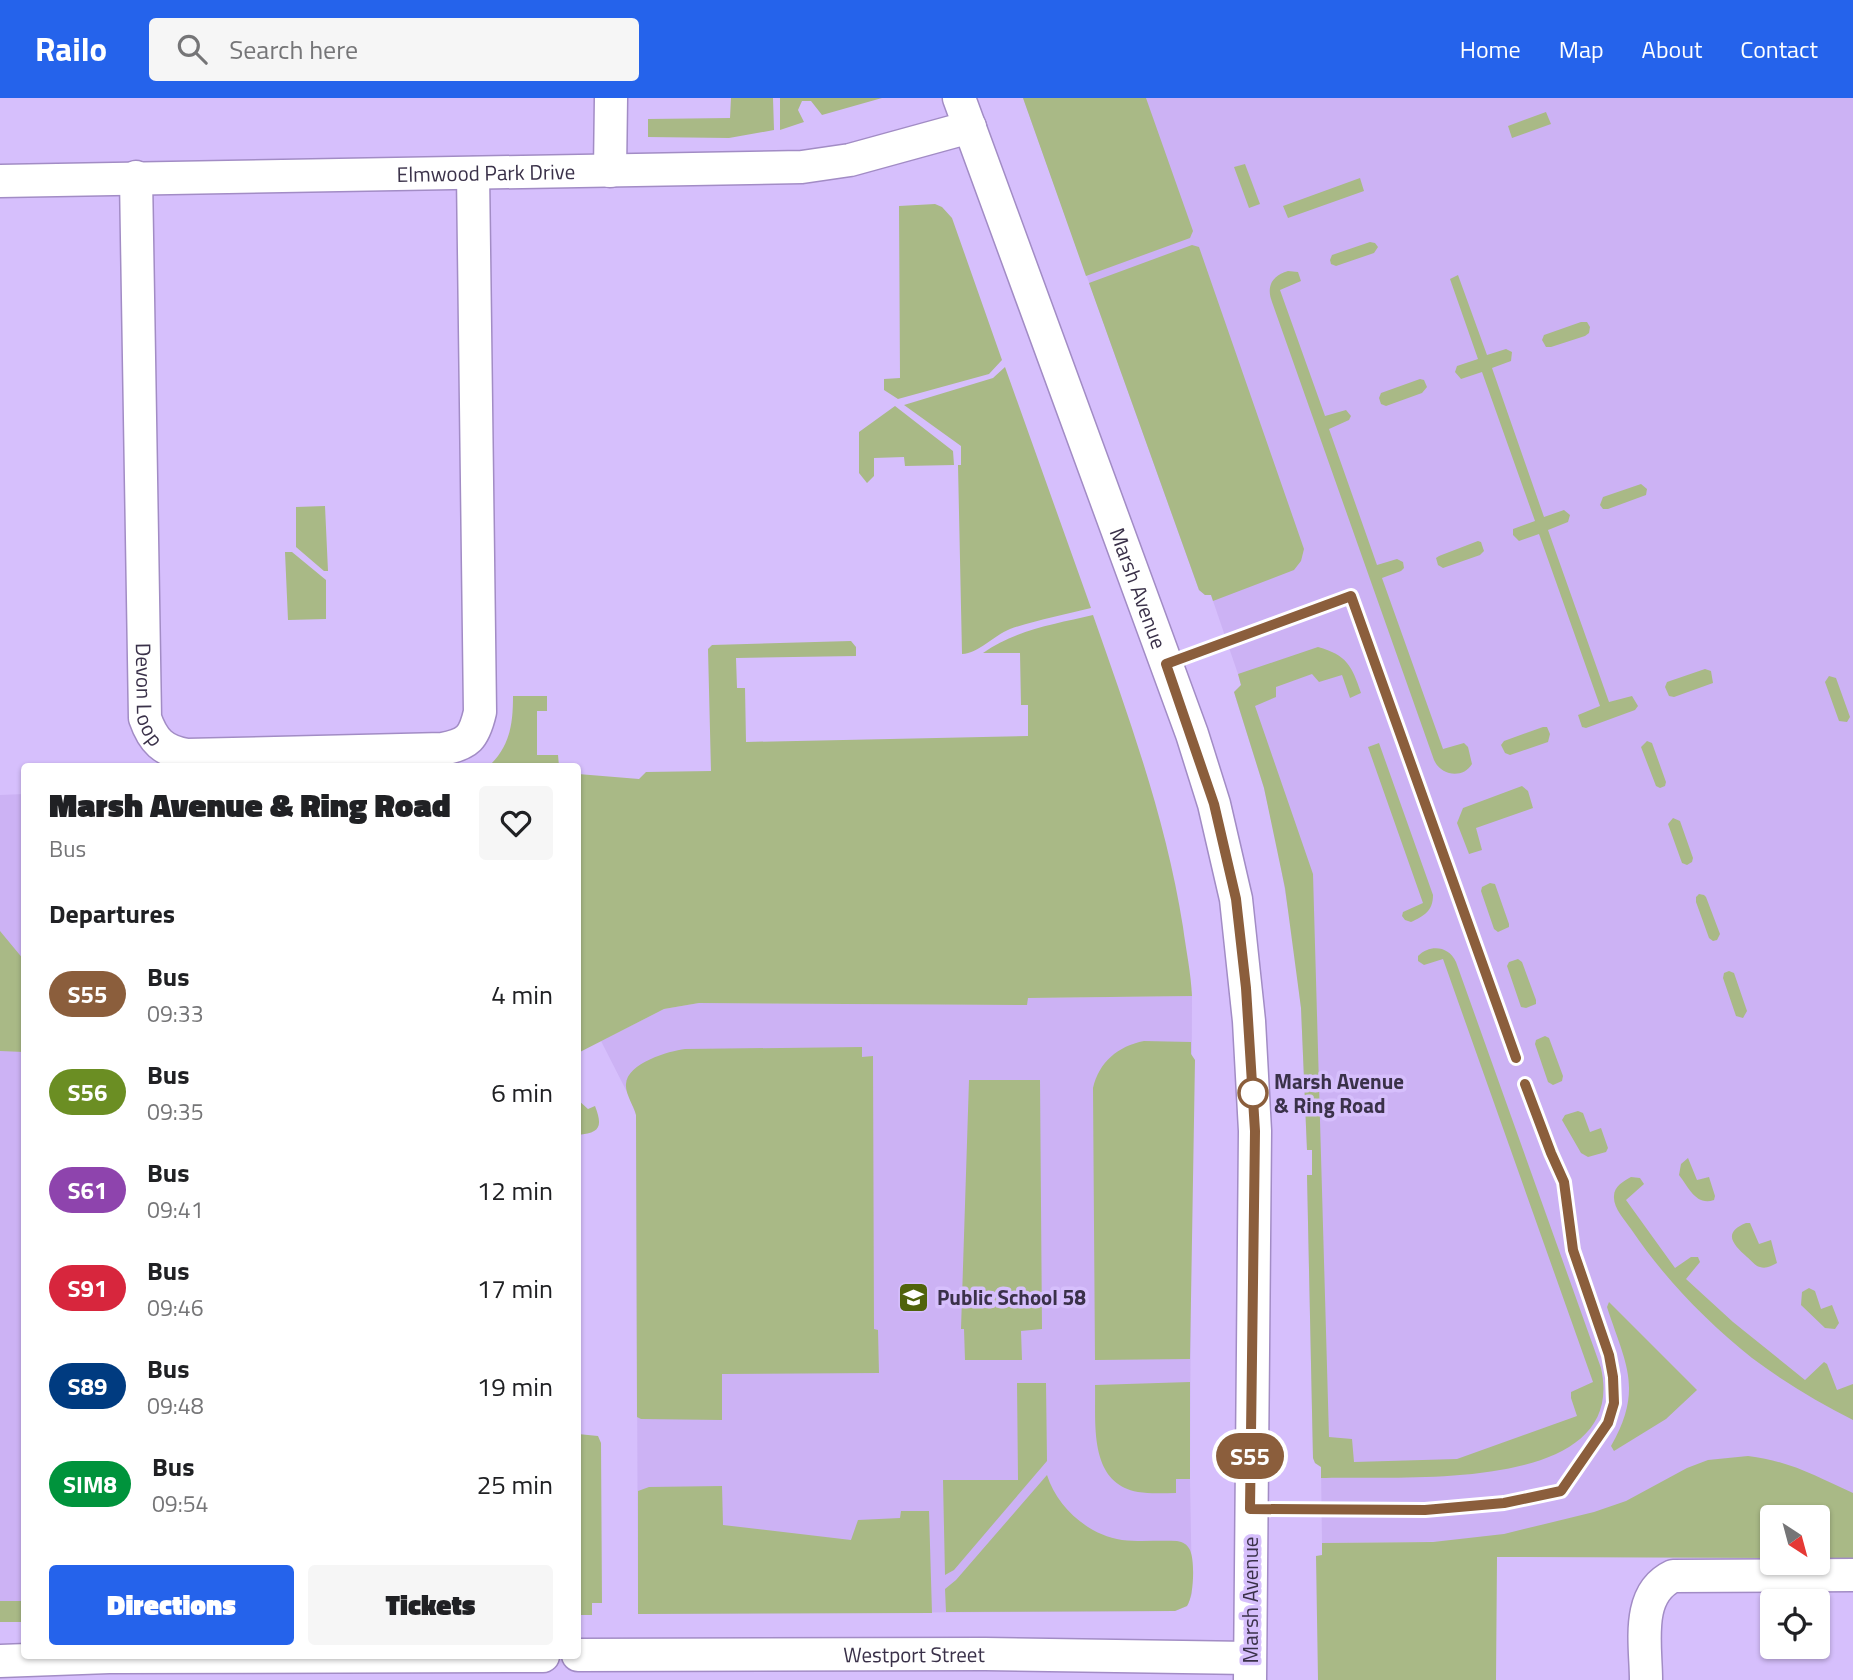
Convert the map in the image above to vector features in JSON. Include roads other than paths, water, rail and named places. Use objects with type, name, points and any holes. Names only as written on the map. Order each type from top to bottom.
[{"type":"street","points":[[610,170],[611,98]]},
{"type":"street","name":"Elmwood Park Drive","points":[[0,181],[802,167],[850,160],[964,112]]},
{"type":"street","name":"Marsh Avenue","points":[[964,112],[1192,734],[1214,804],[1236,899],[1249,1021],[1255,1131],[1250,1669]]},
{"type":"street","name":"Devon Loop","points":[[136,177],[145,718],[158,744],[171,752],[187,755],[443,749],[458,746],[469,739],[477,726],[480,712],[473,173]]},
{"type":"street","points":[[1646,1680],[1646,1611],[1657,1587],[1673,1576],[1853,1575]]},
{"type":"street","name":"Westport Street","points":[[581,1656],[619,1667],[1250,1669]]},
{"type":"street","points":[[0,1661],[54,1659]]},
{"type":"place","name":"Marsh Avenue & Ring Road","points":[[1253,1093]]},
{"type":"place","name":"Public School 58","points":[[914,1297]]}]
